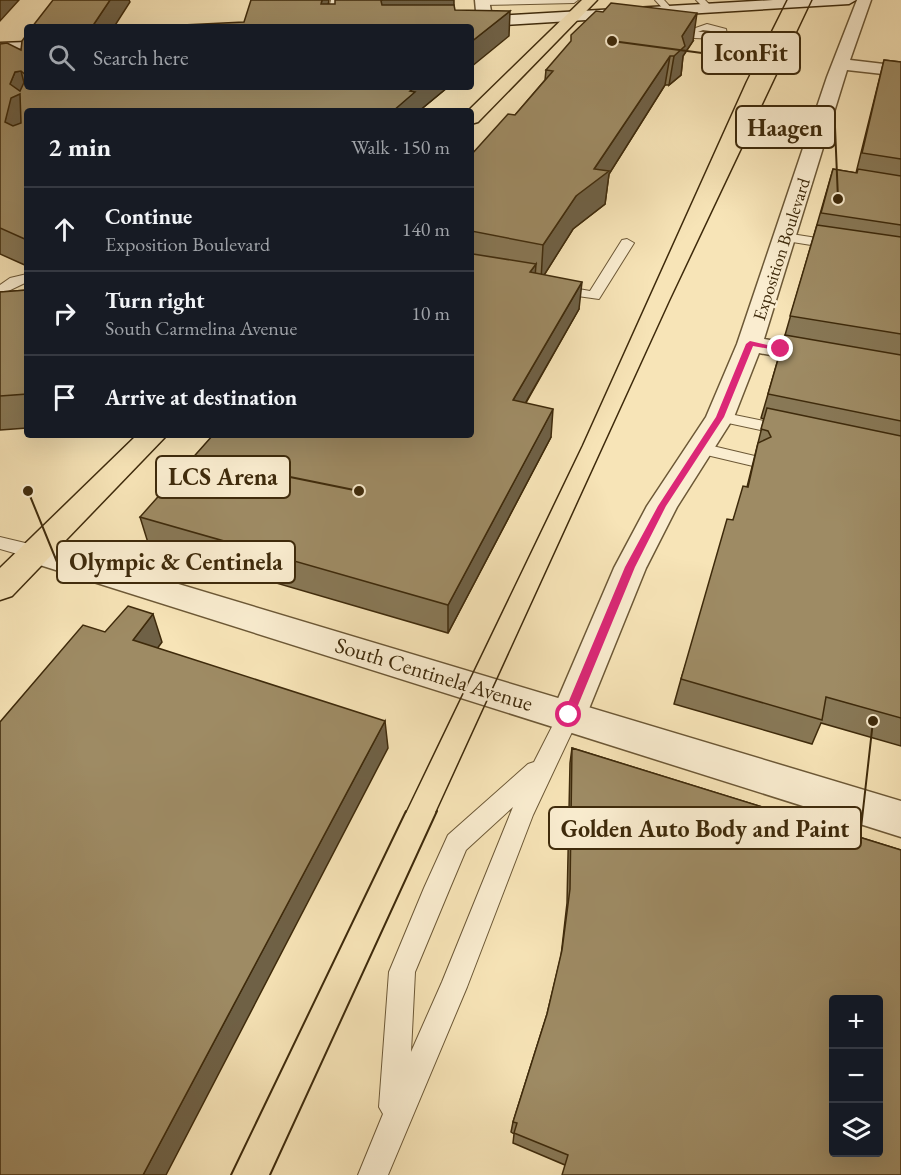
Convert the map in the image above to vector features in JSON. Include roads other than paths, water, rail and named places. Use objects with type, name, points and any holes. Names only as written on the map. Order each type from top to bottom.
[{"type":"main road","points":[[474,115],[590,0]]},
{"type":"main road","points":[[0,588],[150,438]]},
{"type":"street","points":[[447,24],[572,17],[665,6],[849,0]]},
{"type":"street","name":"Exposition Boulevard","points":[[569,715],[630,567],[662,506],[720,417],[750,344],[785,237],[816,177],[841,64],[864,0]]},
{"type":"street","points":[[482,1],[485,22]]},
{"type":"street","points":[[0,48],[22,48]]},
{"type":"street","points":[[841,64],[901,71]]},
{"type":"street","points":[[750,344],[901,370]]},
{"type":"street","name":"South Centinela Avenue","points":[[35,552],[901,819]]},
{"type":"lane","points":[[331,24],[335,0]]},
{"type":"lane","points":[[482,1],[574,0]]},
{"type":"lane","points":[[724,72],[738,44],[719,32],[735,5]]},
{"type":"lane","points":[[785,237],[855,248]]},
{"type":"lane","points":[[538,286],[594,296],[627,243]]},
{"type":"lane","points":[[0,291],[15,281],[24,279]]},
{"type":"lane","points":[[720,417],[807,435]]},
{"type":"lane","points":[[700,448],[753,461]]},
{"type":"lane","points":[[0,543],[35,552]]},
{"type":"lane","points":[[373,1175],[393,1120],[453,990],[540,767],[569,715]]},
{"type":"lane","points":[[393,1120],[402,972],[457,843],[540,767]]},
{"type":"tram line","points":[[406,812],[582,446],[746,82],[787,0]]},
{"type":"tram line","points":[[436,812],[670,300],[812,0]]},
{"type":"tram line","points":[[231,1175],[406,811]]},
{"type":"tram line","points":[[270,1175],[437,811]]},
{"type":"place","name":"IconFit","points":[[612,41]]},
{"type":"place","name":"Haagen","points":[[838,199]]},
{"type":"place","name":"Olympic & Centinela","points":[[28,491]]},
{"type":"place","name":"LCS Arena","points":[[359,491]]},
{"type":"place","name":"Golden Auto Body and Paint","points":[[873,721]]}]
